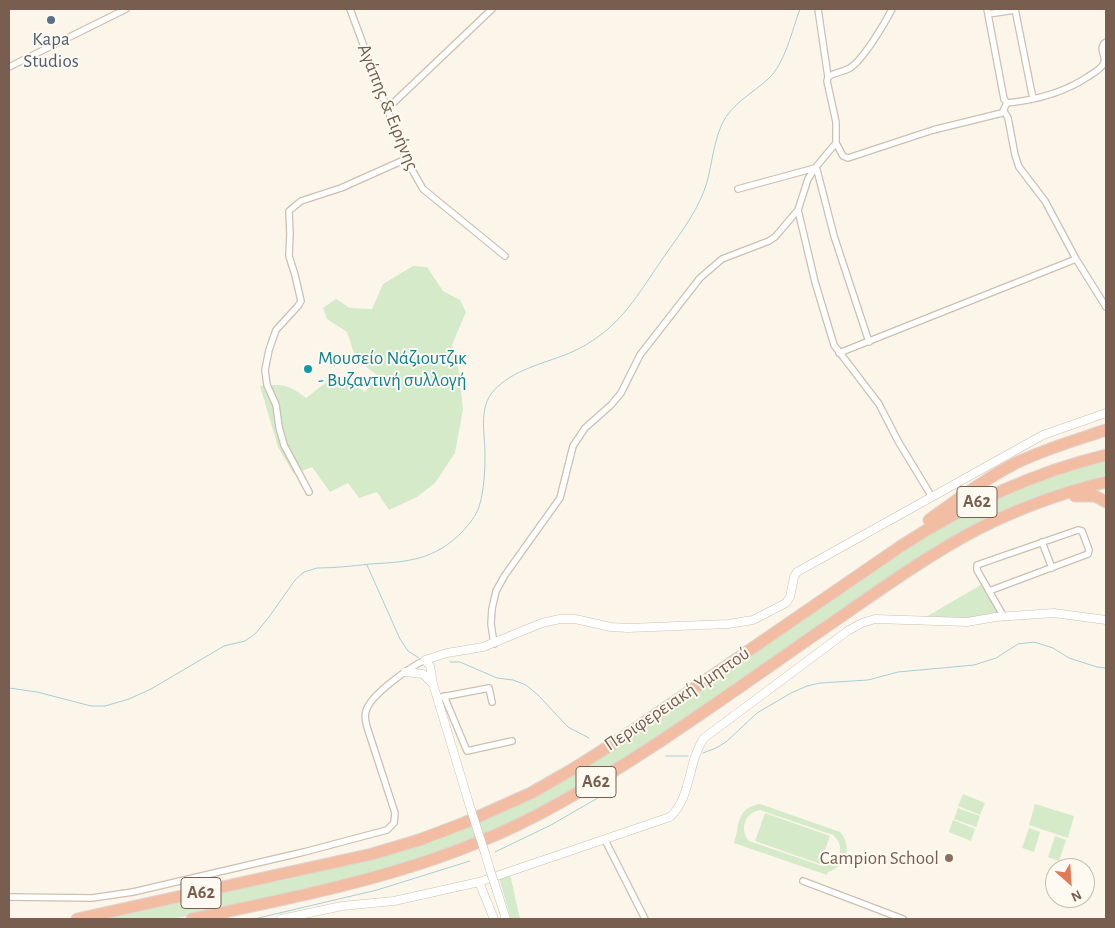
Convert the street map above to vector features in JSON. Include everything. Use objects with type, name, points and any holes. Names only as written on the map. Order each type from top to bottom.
[{"type":"highway","points":[[861,574],[887,551],[1000,472],[1033,455],[1106,430]]},
{"type":"highway","name":"Περιφερειακή Υμηττού","points":[[77,919],[356,858],[419,840],[487,814],[545,785],[594,756],[920,534],[980,500],[1047,472],[1106,455]]},
{"type":"highway","name":"Περιφερειακή Υμηττού","points":[[192,919],[339,887],[406,869],[455,853],[530,820],[601,779],[660,741],[913,568],[978,530],[1039,502],[1106,482]]},
{"type":"highway","points":[[1039,502],[1087,495],[1106,502]]},
{"type":"street","points":[[9,67],[126,9]]},
{"type":"street","name":"Αγάπης & Ειρήνης","points":[[350,9],[406,159],[423,188],[505,256]]},
{"type":"street","points":[[388,109],[492,9]]},
{"type":"street","points":[[818,9],[827,80],[836,122],[836,143],[843,156],[848,158],[933,130],[999,115],[1004,111],[1007,103]]},
{"type":"street","points":[[828,77],[855,64],[884,25],[892,9]]},
{"type":"street","points":[[1007,103],[1004,99],[988,11],[1015,9],[1033,98]]},
{"type":"street","points":[[1007,103],[1058,93],[1093,74],[1104,62],[1101,48],[1106,42]]},
{"type":"street","points":[[1004,111],[1008,118],[1019,167],[1045,202],[1076,259],[1106,307]]},
{"type":"street","points":[[494,644],[490,624],[496,591],[514,562],[560,498],[573,446],[585,428],[622,393],[640,355],[700,278],[722,259],[770,241],[775,237],[798,210],[808,179],[836,143]]},
{"type":"street","points":[[309,492],[284,446],[276,405],[267,385],[266,370],[269,350],[276,330],[298,306],[300,301],[295,274],[288,256],[290,234],[289,211],[301,201],[341,188],[406,159]]},
{"type":"street","points":[[738,190],[815,168]]},
{"type":"street","points":[[815,168],[842,263],[868,342]]},
{"type":"street","points":[[798,210],[829,335],[839,353],[879,404],[898,441],[932,496]]},
{"type":"street","points":[[839,353],[1076,259]]},
{"type":"street","points":[[9,897],[92,898],[133,892],[313,850],[387,830],[394,823],[395,813],[367,727],[365,715],[370,704],[405,672],[425,660],[441,654],[483,648],[542,623],[560,618],[628,628],[728,624],[753,620],[786,603],[790,597],[794,577],[797,572],[1043,435],[1106,413]]},
{"type":"street","points":[[989,591],[1088,554],[1089,550],[1083,532],[1078,530],[977,565],[977,570],[989,591],[1004,616]]},
{"type":"street","points":[[1042,542],[1052,568]]},
{"type":"street","points":[[281,919],[342,906],[394,901],[479,882],[670,817],[682,801],[696,752],[704,738],[858,625],[875,619],[967,622],[1004,616],[1058,613],[1106,620]]},
{"type":"street","points":[[429,675],[441,654]]},
{"type":"street","points":[[425,660],[430,666],[429,675],[433,684],[467,750],[512,741]]},
{"type":"street","points":[[405,672],[429,675]]},
{"type":"street","points":[[441,697],[488,688],[492,702]]},
{"type":"street","points":[[441,697],[471,810],[506,919]]},
{"type":"street","points":[[605,840],[645,919]]},
{"type":"street","points":[[803,881],[903,919]]},
{"type":"street","points":[[479,882],[494,919]]},
{"type":"green space","points":[[413,266],[427,267],[443,291],[460,300],[466,312],[452,345],[459,372],[463,409],[455,453],[435,483],[417,497],[389,510],[377,492],[359,498],[348,483],[330,492],[312,467],[294,474],[278,447],[260,386],[285,386],[306,398],[337,374],[365,392],[378,376],[356,359],[347,332],[327,319],[323,308],[336,299],[350,308],[372,309],[383,284]]},
{"type":"green space","points":[[1106,460],[1106,475],[1033,498],[1002,511],[558,801],[463,845],[330,885],[173,919],[104,919],[393,854],[457,832],[520,803],[932,533],[1016,489],[1057,474]]},
{"type":"green space","points":[[984,583],[998,612],[976,619],[926,617]]},
{"type":"green space","points":[[963,794],[985,803],[980,815],[958,806]]},
{"type":"green space","points":[[760,804],[840,832],[844,838],[847,850],[844,861],[828,872],[827,875],[734,843],[742,814],[752,806]],"holes":[[[760,810],[833,835],[840,845],[839,855],[833,863],[822,866],[749,841],[744,832],[744,827],[747,818],[755,811]]]},
{"type":"green space","points":[[1035,804],[1074,816],[1068,838],[1029,825]]},
{"type":"green space","points":[[958,808],[980,816],[976,827],[954,819]]},
{"type":"green space","points":[[765,813],[830,836],[820,864],[755,841]]},
{"type":"green space","points":[[953,820],[975,829],[971,841],[949,832]]},
{"type":"green space","points":[[1029,828],[1040,832],[1034,852],[1022,848]]},
{"type":"green space","points":[[1055,836],[1066,840],[1060,858],[1048,857]]},
{"type":"green space","points":[[510,874],[520,919],[511,919],[499,878]]},
{"type":"waterway","points":[[9,688],[37,692],[91,706],[105,706],[129,699],[151,689],[224,646],[245,641],[255,634],[295,580],[304,572],[317,568],[397,562],[420,558],[453,541],[472,520],[481,501],[485,467],[484,415],[487,401],[491,394],[498,386],[515,375],[533,366],[568,354],[592,341],[616,322],[630,305],[700,201],[707,183],[719,132],[726,117],[737,104],[774,73],[783,56],[800,9]]},
{"type":"waterway","points":[[367,565],[400,639],[408,651],[419,658]]},
{"type":"waterway","points":[[703,753],[726,742],[757,713],[791,693],[820,683],[868,680],[898,672],[974,665],[996,658],[1018,644],[1034,642],[1053,648],[1069,658],[1106,668]]},
{"type":"waterway","points":[[450,662],[460,662],[497,678],[513,680],[526,685],[568,727],[589,738]]},
{"type":"waterway","points":[[666,756],[688,756]]},
{"type":"waterway","points":[[495,852],[551,825],[610,791]]},
{"type":"waterway","points":[[254,919],[377,890],[470,861]]},
{"type":"place","name":"Kapa Studios","points":[[51,20]]},
{"type":"place","name":"Μουσείο Νάζιουτζικ - Βυζαντινή συλλογή","points":[[308,369]]},
{"type":"place","name":"Campion School","points":[[949,858]]}]
